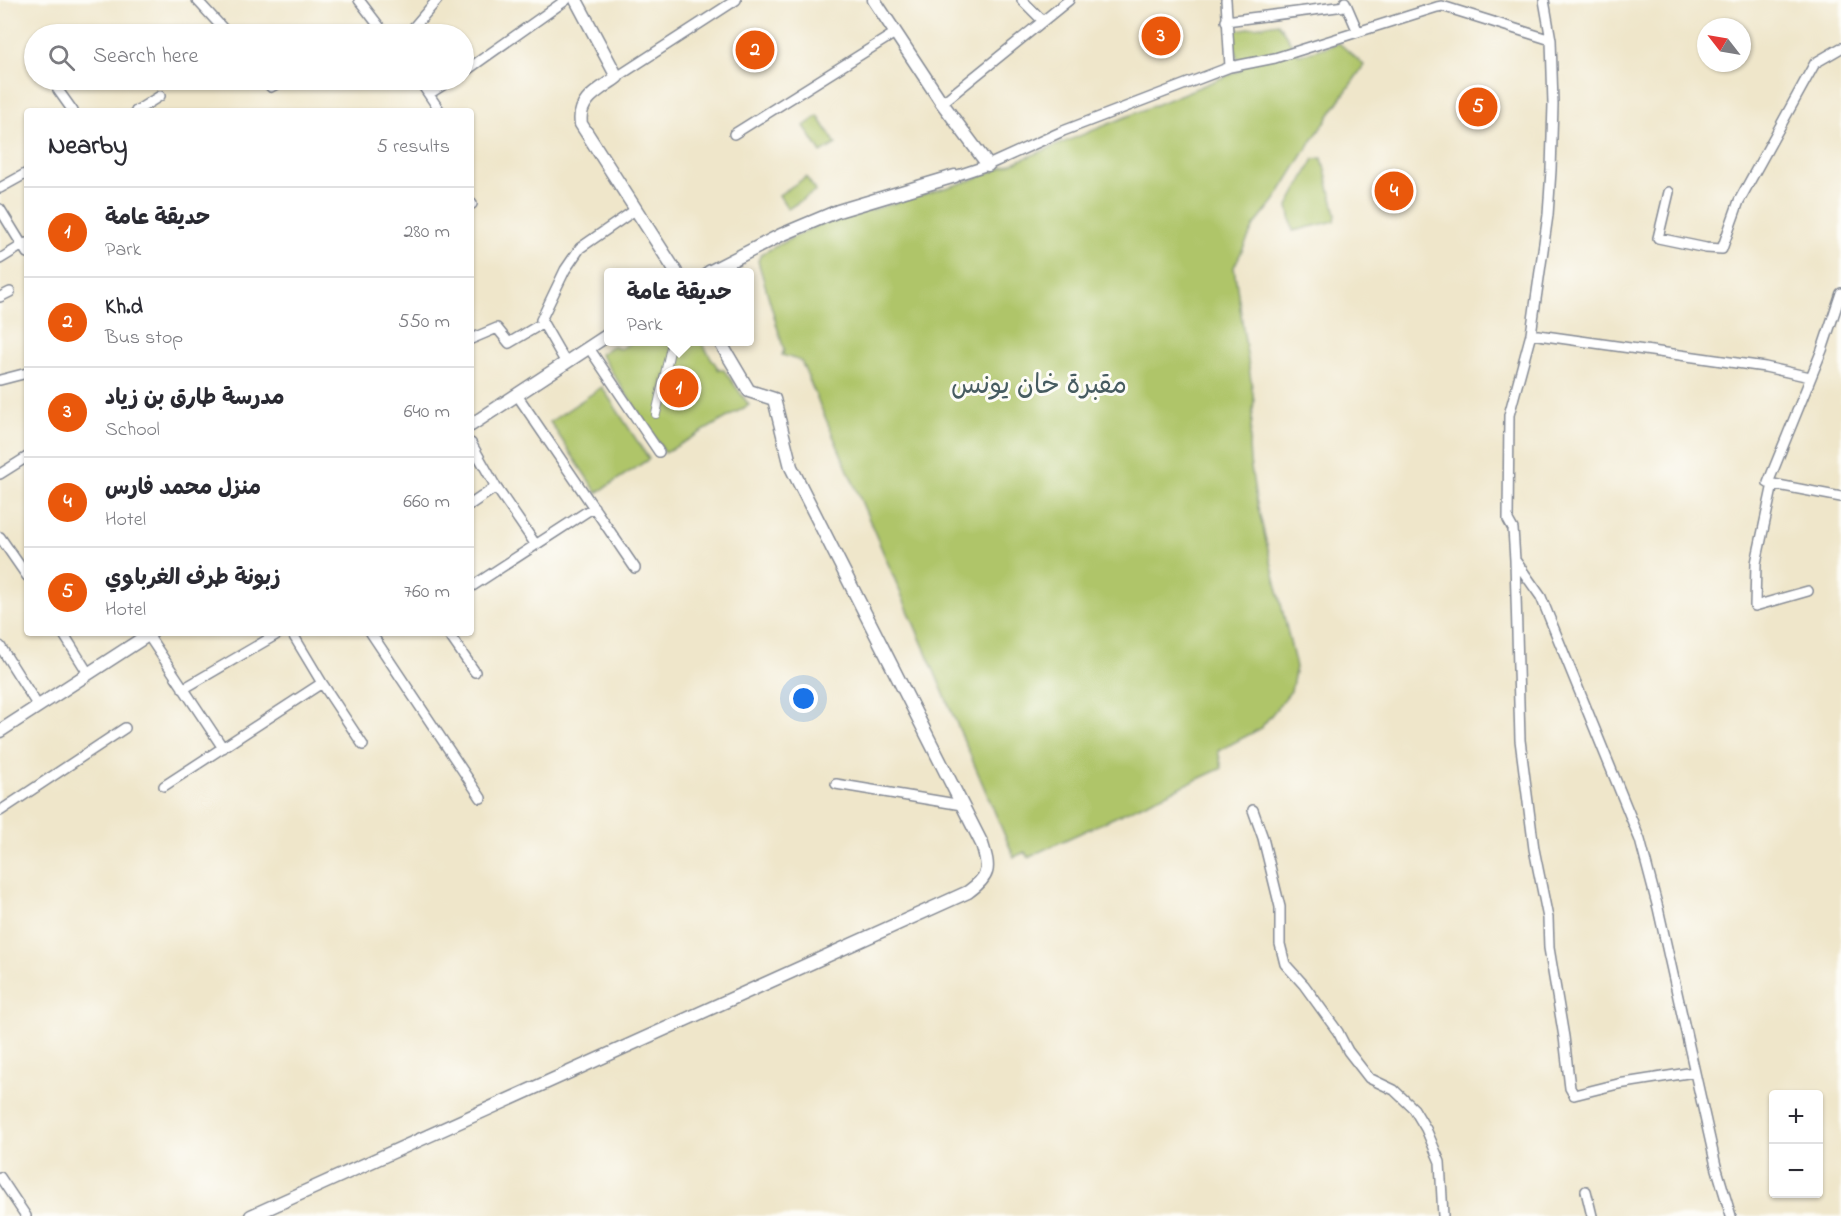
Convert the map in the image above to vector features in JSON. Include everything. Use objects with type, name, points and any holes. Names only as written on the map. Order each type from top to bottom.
[{"type":"street","points":[[197,0],[219,24]]},
{"type":"street","points":[[359,0],[377,24]]},
{"type":"street","points":[[416,24],[436,0]]},
{"type":"street","points":[[474,65],[566,0]]},
{"type":"street","points":[[576,0],[617,77]]},
{"type":"street","points":[[673,268],[581,124],[579,114],[583,104],[617,77],[736,0]]},
{"type":"street","points":[[874,0],[942,103],[988,165]]},
{"type":"street","points":[[1022,0],[1042,20]]},
{"type":"street","points":[[942,103],[1069,0]]},
{"type":"street","points":[[1226,0],[1230,67]]},
{"type":"street","points":[[1544,0],[1551,40],[1552,148],[1548,215],[1531,334],[1509,415],[1508,520],[1513,529],[1515,560],[1520,740],[1534,849],[1548,918],[1549,948],[1570,1088],[1574,1095],[1618,1084],[1694,1072]]},
{"type":"street","points":[[1226,21],[1345,3],[1358,32]]},
{"type":"street","points":[[718,268],[781,235],[838,211],[988,165],[1063,132],[1230,67],[1275,58],[1358,32],[1388,20],[1442,6],[1551,40]]},
{"type":"street","points":[[734,134],[895,33]]},
{"type":"street","points":[[1669,192],[1658,238],[1722,249],[1739,201],[1815,63],[1841,48]]},
{"type":"street","points":[[58,90],[71,108]]},
{"type":"street","points":[[426,90],[438,108]]},
{"type":"street","points":[[429,94],[435,90]]},
{"type":"street","points":[[141,108],[160,96]]},
{"type":"street","points":[[0,188],[24,175]]},
{"type":"street","points":[[0,209],[24,244]]},
{"type":"street","points":[[566,363],[541,320],[564,270],[580,248],[635,210]]},
{"type":"street","points":[[0,259],[24,248]]},
{"type":"street","points":[[0,297],[10,292]]},
{"type":"street","points":[[1841,293],[1822,350],[1768,483],[1841,497]]},
{"type":"street","points":[[474,338],[497,328],[509,342],[543,323]]},
{"type":"street","points":[[1531,334],[1756,365],[1810,377]]},
{"type":"street","points":[[474,423],[604,338]]},
{"type":"street","points":[[656,414],[671,346]]},
{"type":"street","points":[[251,1216],[968,892],[984,877],[988,867],[982,844],[790,467],[774,399],[749,391],[722,346]]},
{"type":"street","points":[[589,348],[659,452]]},
{"type":"street","points":[[0,380],[24,374]]},
{"type":"street","points":[[517,395],[635,568]]},
{"type":"street","points":[[474,448],[496,487],[536,545]]},
{"type":"street","points":[[0,474],[24,459]]},
{"type":"street","points":[[1773,484],[1756,563],[1755,606],[1808,591]]},
{"type":"street","points":[[474,502],[496,487]]},
{"type":"street","points":[[474,585],[594,507]]},
{"type":"street","points":[[0,537],[24,572]]},
{"type":"street","points":[[1515,560],[1541,597],[1640,840],[1658,908],[1716,1166],[1731,1216]]},
{"type":"street","points":[[65,636],[88,673]]},
{"type":"street","points":[[0,731],[146,636]]},
{"type":"street","points":[[150,636],[223,748]]},
{"type":"street","points":[[183,689],[274,636]]},
{"type":"street","points":[[294,636],[363,745]]},
{"type":"street","points":[[373,636],[481,798]]},
{"type":"street","points":[[450,636],[475,672]]},
{"type":"street","points":[[1,650],[38,706]]},
{"type":"street","points":[[164,786],[322,683]]},
{"type":"street","points":[[0,811],[125,728]]},
{"type":"street","points":[[836,784],[962,805]]},
{"type":"street","points":[[1254,810],[1280,908],[1280,944],[1285,964],[1304,985],[1369,1078],[1394,1090],[1414,1109],[1426,1129],[1440,1162],[1443,1216]]},
{"type":"street","points":[[0,1177],[26,1216]]},
{"type":"street","points":[[1586,1191],[1592,1216]]},
{"type":"green space","name":"مقبرة خان يونس","points":[[1278,23],[1299,55],[1339,43],[1364,65],[1307,148],[1275,200],[1254,226],[1234,267],[1254,401],[1249,446],[1250,461],[1256,499],[1296,667],[1291,691],[1260,729],[1218,751],[1222,768],[1028,857],[1025,852],[1014,857],[801,361],[782,355],[784,350],[758,261],[761,254],[813,227],[969,181],[1241,70],[1230,31]]},
{"type":"green space","points":[[818,116],[836,144],[821,153],[804,126]]},
{"type":"green space","points":[[1322,158],[1336,214],[1335,221],[1293,231],[1288,206],[1314,159]]},
{"type":"green space","points":[[806,177],[816,191],[788,209],[779,195]]},
{"type":"green space","points":[[612,346],[620,349],[625,346],[704,346],[719,370],[724,370],[749,405],[665,453],[600,354]]},
{"type":"green space","points":[[602,387],[649,459],[597,493],[550,422]]},
{"type":"place","name":"مدرسة طارق بن زياد","points":[[1161,36]]},
{"type":"place","name":"Kh.d","points":[[755,50]]},
{"type":"place","name":"زبونة طرف الغرباوي","points":[[1478,107]]},
{"type":"place","name":"منزل محمد فارس","points":[[1394,191]]},
{"type":"place","name":"حديقة عامة","points":[[679,388]]}]
